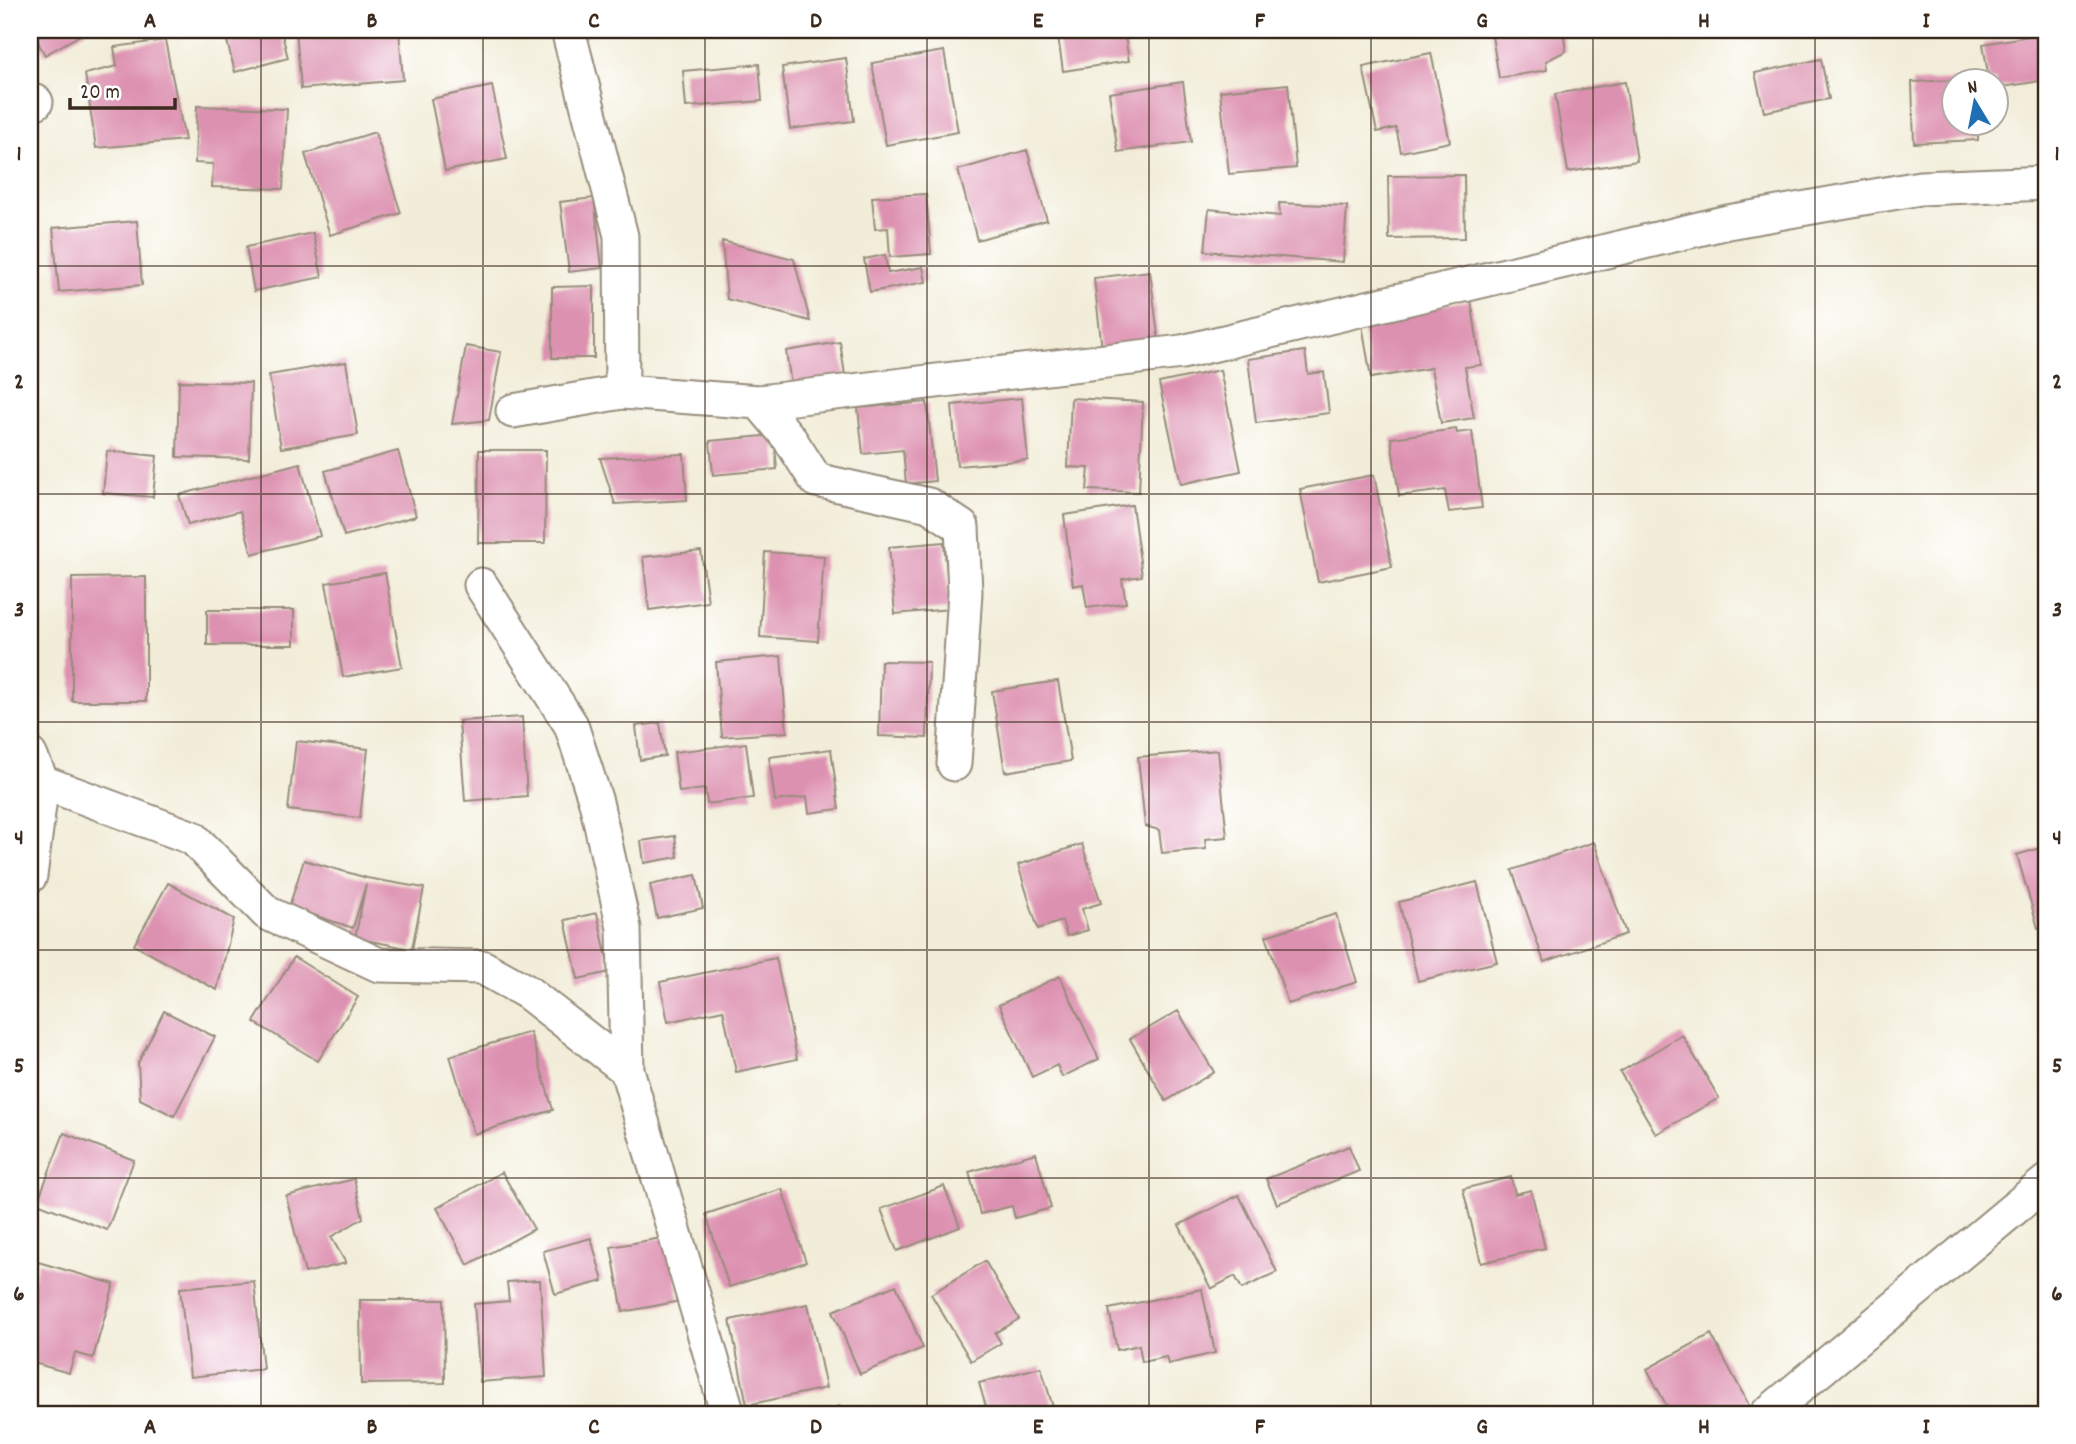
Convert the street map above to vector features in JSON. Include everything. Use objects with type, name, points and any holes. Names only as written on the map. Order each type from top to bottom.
[{"type":"street","points":[[568,30],[621,236],[622,392]]},
{"type":"street","points":[[513,411],[622,392],[759,402],[1182,352],[1728,222],[1920,188],[2046,183]]},
{"type":"street","points":[[759,402],[789,438],[816,480],[929,505],[962,527],[965,592],[954,764]]},
{"type":"street","points":[[481,585],[571,724],[596,802],[624,928],[627,1070],[728,1414]]},
{"type":"street","points":[[30,876],[36,769],[193,838],[267,913],[379,965],[482,967],[527,992],[627,1070]]},
{"type":"street","points":[[1768,1414],[2046,1182]]},
{"type":"building","points":[[31,30],[89,30],[45,55]]},
{"type":"building","points":[[177,30],[207,30],[207,31],[179,38]]},
{"type":"building","points":[[224,30],[281,30],[288,58],[235,72]]},
{"type":"building","points":[[296,30],[399,30],[403,80],[301,89]]},
{"type":"building","points":[[1057,30],[1124,30],[1129,61],[1063,71]]},
{"type":"building","points":[[1491,30],[1563,30],[1566,51],[1546,61],[1547,70],[1499,78]]},
{"type":"building","points":[[2046,33],[2046,80],[2010,86],[2010,66],[1987,66],[1983,44]]},
{"type":"building","points":[[165,40],[185,140],[96,148],[85,74],[117,66],[114,47]]},
{"type":"building","points":[[944,51],[958,132],[886,145],[872,63]]},
{"type":"building","points":[[1431,53],[1450,142],[1401,152],[1396,128],[1377,132],[1363,67]]},
{"type":"building","points":[[846,58],[854,121],[790,129],[782,67]]},
{"type":"building","points":[[1821,59],[1829,99],[1764,112],[1755,73]]},
{"type":"building","points":[[759,64],[762,101],[686,107],[683,71]]},
{"type":"building","points":[[1940,81],[1940,136],[1978,136],[1978,140],[1914,143],[1912,82]]},
{"type":"building","points":[[1183,82],[1191,142],[1118,152],[1109,93]]},
{"type":"building","points":[[1625,82],[1637,161],[1568,172],[1555,94]]},
{"type":"building","points":[[1288,84],[1296,168],[1229,174],[1220,91]]},
{"type":"building","points":[[492,86],[507,159],[445,171],[431,99]]},
{"type":"building","points":[[197,106],[287,109],[283,189],[212,187],[213,164],[195,163]]},
{"type":"building","points":[[375,132],[401,213],[330,235],[305,154]]},
{"type":"building","points":[[1027,150],[1047,220],[977,240],[958,170]]},
{"type":"building","points":[[1464,175],[1465,238],[1389,239],[1388,176]]},
{"type":"building","points":[[926,194],[931,254],[890,257],[888,228],[875,229],[872,197]]},
{"type":"building","points":[[594,198],[602,268],[569,272],[560,202]]},
{"type":"building","points":[[1279,203],[1347,206],[1343,262],[1205,251],[1209,209],[1280,216]]},
{"type":"building","points":[[137,221],[142,285],[59,292],[53,228]]},
{"type":"building","points":[[313,233],[322,277],[254,291],[246,247]]},
{"type":"building","points":[[722,241],[794,259],[810,321],[727,299]]},
{"type":"building","points":[[885,255],[888,273],[923,267],[926,282],[870,292],[864,259]]},
{"type":"building","points":[[1150,271],[1159,344],[1102,350],[1094,278]]},
{"type":"building","points":[[594,286],[594,358],[552,358],[552,287]]},
{"type":"building","points":[[1471,300],[1481,365],[1465,367],[1474,418],[1441,423],[1431,368],[1371,378],[1361,318]]},
{"type":"building","points":[[840,342],[845,375],[791,384],[786,351]]},
{"type":"building","points":[[466,346],[501,352],[489,420],[452,424]]},
{"type":"building","points":[[1305,351],[1308,374],[1324,372],[1329,413],[1256,423],[1248,359]]},
{"type":"building","points":[[346,362],[358,435],[281,448],[269,375]]},
{"type":"building","points":[[1220,370],[1241,471],[1181,484],[1159,383]]},
{"type":"building","points":[[179,381],[251,383],[249,459],[177,457]]},
{"type":"building","points":[[1022,398],[1028,460],[957,466],[952,405]]},
{"type":"building","points":[[1071,398],[1143,402],[1139,492],[1087,490],[1089,468],[1068,467]]},
{"type":"building","points":[[927,402],[935,481],[906,484],[903,450],[863,454],[858,408]]},
{"type":"building","points":[[1456,429],[1457,433],[1472,431],[1482,508],[1449,512],[1445,490],[1399,496],[1391,438]]},
{"type":"building","points":[[774,435],[777,469],[713,475],[710,441]]},
{"type":"building","points":[[479,450],[546,450],[545,543],[478,543]]},
{"type":"building","points":[[107,451],[157,456],[153,497],[103,493]]},
{"type":"building","points":[[398,451],[416,516],[344,536],[325,471]]},
{"type":"building","points":[[684,454],[687,500],[615,504],[600,458]]},
{"type":"building","points":[[300,463],[320,536],[252,554],[240,511],[188,525],[179,495]]},
{"type":"building","points":[[1374,475],[1392,567],[1318,582],[1300,489]]},
{"type":"building","points":[[1132,505],[1142,576],[1122,579],[1126,603],[1087,608],[1083,584],[1073,586],[1064,515]]},
{"type":"building","points":[[944,542],[950,609],[895,614],[889,547]]},
{"type":"building","points":[[701,551],[708,602],[649,610],[643,557]]},
{"type":"building","points":[[765,552],[824,556],[818,641],[760,637]]},
{"type":"building","points":[[385,573],[402,667],[343,677],[326,583]]},
{"type":"building","points":[[146,577],[146,701],[72,701],[72,578]]},
{"type":"building","points":[[207,610],[294,610],[294,645],[207,645]]},
{"type":"building","points":[[781,656],[787,732],[722,737],[716,662]]},
{"type":"building","points":[[881,661],[929,662],[927,738],[879,736]]},
{"type":"building","points":[[1058,681],[1071,761],[1005,772],[992,691]]},
{"type":"building","points":[[522,717],[527,796],[465,801],[459,721]]},
{"type":"building","points":[[660,723],[665,756],[640,760],[636,726]]},
{"type":"building","points":[[296,741],[368,749],[360,818],[288,810]]},
{"type":"building","points":[[746,743],[753,798],[707,804],[705,789],[679,792],[674,752]]},
{"type":"building","points":[[831,749],[839,809],[809,813],[807,797],[775,801],[769,757]]},
{"type":"building","points":[[1218,750],[1227,837],[1205,839],[1206,849],[1162,853],[1159,830],[1145,826],[1138,757]]},
{"type":"building","points":[[675,836],[678,857],[644,863],[641,841]]},
{"type":"building","points":[[1594,842],[1626,934],[1544,962],[1512,870]]},
{"type":"building","points":[[1082,844],[1101,903],[1082,909],[1088,930],[1067,936],[1062,921],[1038,929],[1018,865]]},
{"type":"building","points":[[2046,846],[2046,926],[2038,928],[2017,855]]},
{"type":"building","points":[[304,860],[367,878],[424,888],[412,949],[355,938],[366,884],[353,928],[289,907]]},
{"type":"building","points":[[696,875],[703,908],[657,918],[650,885]]},
{"type":"building","points":[[1477,882],[1497,962],[1418,981],[1399,902]]},
{"type":"building","points":[[168,883],[234,919],[217,990],[134,945]]},
{"type":"building","points":[[597,913],[610,972],[578,979],[565,920]]},
{"type":"building","points":[[1336,914],[1357,982],[1288,1004],[1266,936]]},
{"type":"building","points":[[294,957],[358,997],[318,1061],[254,1022]]},
{"type":"building","points":[[776,958],[797,1059],[736,1072],[723,1010],[668,1022],[660,982]]},
{"type":"building","points":[[1060,976],[1099,1059],[1062,1077],[1057,1065],[1032,1077],[999,1005]]},
{"type":"building","points":[[164,1011],[215,1037],[174,1116],[140,1099],[138,1063]]},
{"type":"building","points":[[1178,1011],[1214,1072],[1166,1101],[1130,1039]]},
{"type":"building","points":[[530,1032],[553,1110],[474,1134],[450,1056]]},
{"type":"building","points":[[1682,1035],[1719,1098],[1656,1134],[1620,1072]]},
{"type":"building","points":[[64,1133],[134,1160],[107,1230],[37,1203]]},
{"type":"building","points":[[1349,1146],[1359,1171],[1277,1204],[1266,1179]]},
{"type":"building","points":[[1036,1153],[1051,1208],[1015,1218],[1012,1206],[980,1214],[969,1172]]},
{"type":"building","points":[[502,1172],[534,1229],[468,1265],[437,1208]]},
{"type":"building","points":[[1511,1177],[1515,1194],[1531,1190],[1545,1248],[1481,1263],[1463,1189]]},
{"type":"building","points":[[354,1179],[363,1218],[331,1237],[346,1263],[305,1273],[286,1196]]},
{"type":"building","points":[[944,1186],[960,1227],[897,1251],[881,1209]]},
{"type":"building","points":[[782,1189],[806,1262],[729,1287],[706,1214]]},
{"type":"building","points":[[1239,1195],[1277,1272],[1242,1289],[1235,1276],[1211,1289],[1179,1225]]},
{"type":"building","points":[[667,1237],[680,1301],[623,1312],[611,1247]]},
{"type":"building","points":[[591,1238],[603,1281],[555,1294],[543,1251]]},
{"type":"building","points":[[985,1261],[1019,1319],[995,1333],[1001,1343],[971,1361],[931,1294]]},
{"type":"building","points":[[38,1262],[114,1284],[93,1358],[75,1353],[69,1373],[30,1362],[30,1292]]},
{"type":"building","points":[[540,1280],[546,1377],[480,1382],[474,1304],[509,1301],[507,1282]]},
{"type":"building","points":[[254,1281],[263,1369],[190,1377],[180,1288]]},
{"type":"building","points":[[896,1285],[923,1348],[860,1374],[833,1311]]},
{"type":"building","points":[[1202,1289],[1215,1353],[1168,1364],[1166,1357],[1142,1362],[1139,1345],[1117,1350],[1109,1309]]},
{"type":"building","points":[[360,1300],[444,1300],[445,1383],[361,1384]]},
{"type":"building","points":[[808,1304],[826,1388],[747,1405],[730,1320]]},
{"type":"building","points":[[1711,1334],[1750,1407],[1736,1414],[1671,1414],[1647,1369]]},
{"type":"building","points":[[1041,1367],[1055,1414],[988,1414],[979,1383]]},
{"type":"building","points":[[840,1406],[843,1414],[819,1414]]}]
